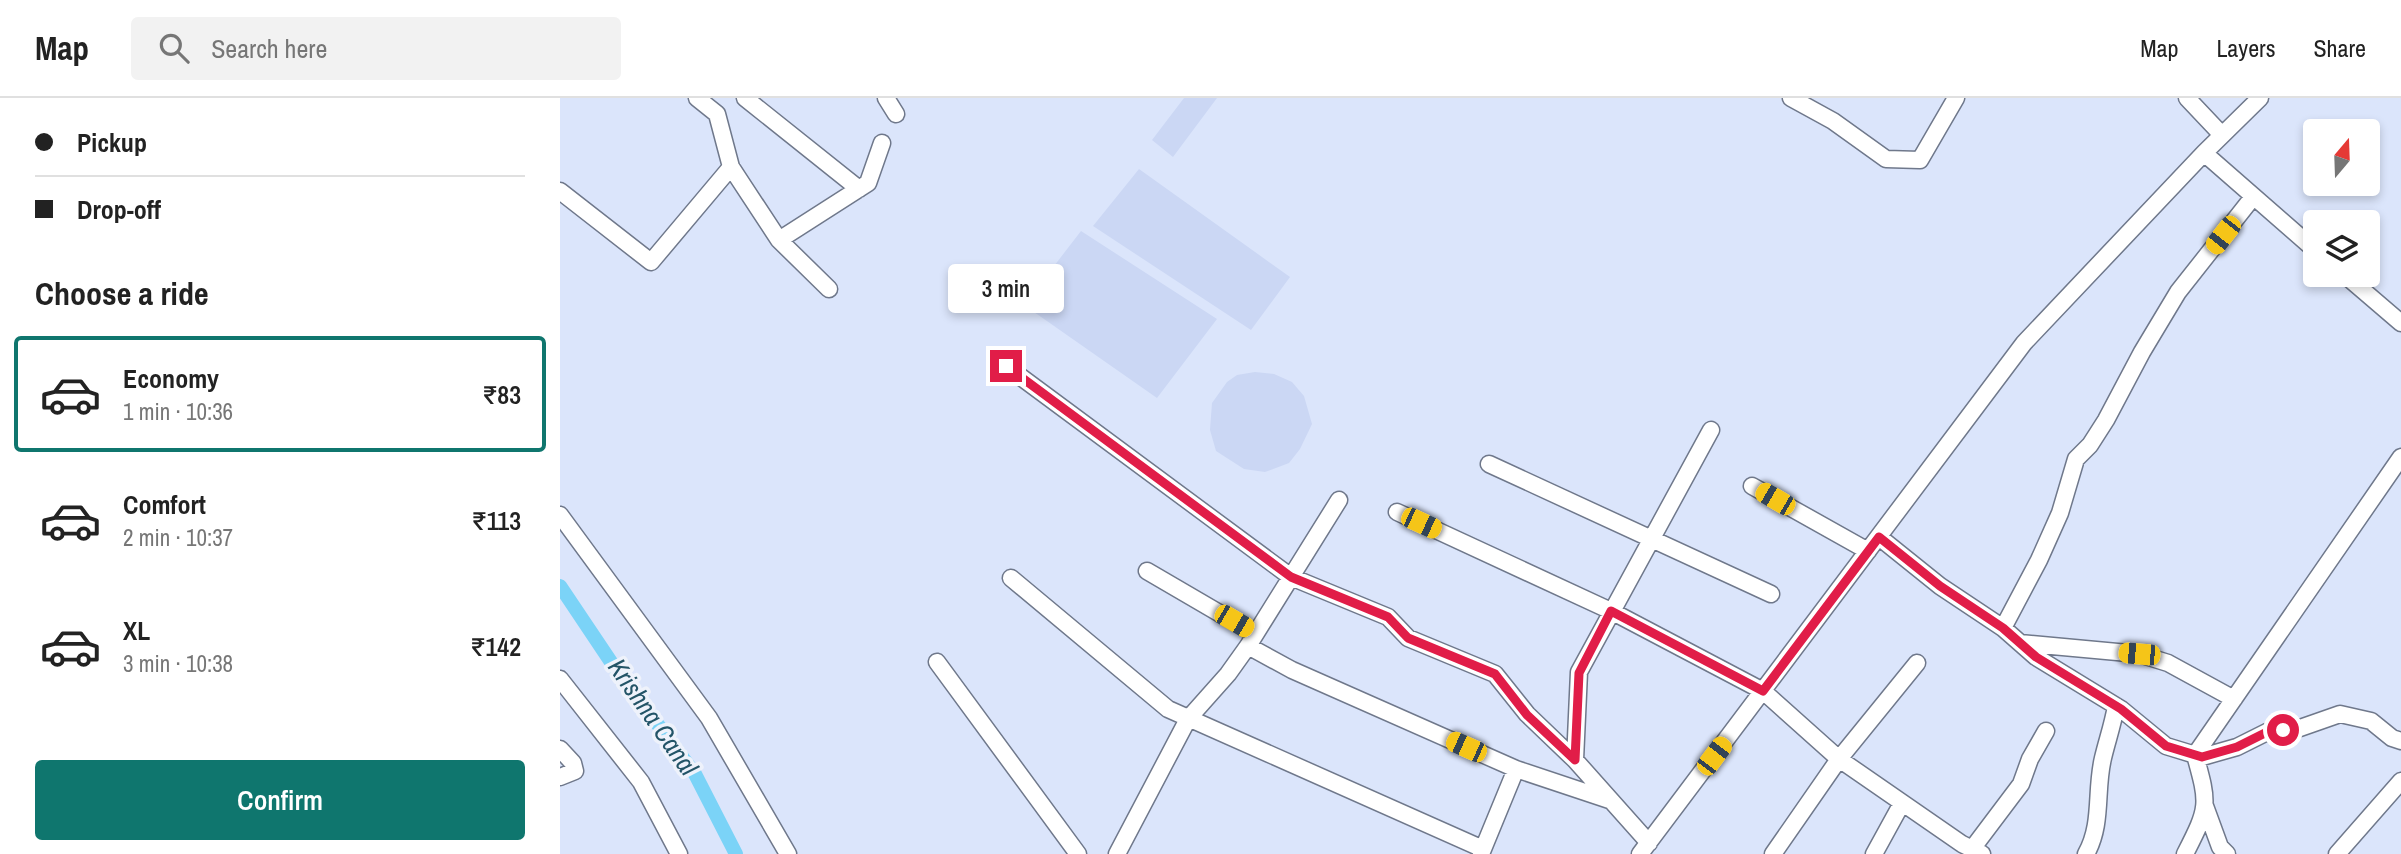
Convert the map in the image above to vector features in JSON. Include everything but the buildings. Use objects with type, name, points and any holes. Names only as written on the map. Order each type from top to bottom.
[{"type":"street","points":[[697,98],[717,114],[731,167],[779,240],[829,289]]},
{"type":"street","points":[[745,98],[859,189]]},
{"type":"street","points":[[886,98],[897,114]]},
{"type":"street","points":[[1791,98],[1833,121],[1886,159],[1920,160],[1956,98]]},
{"type":"street","points":[[2187,98],[2222,135]]},
{"type":"street","points":[[1006,366],[1291,577],[1388,617],[1408,638],[1495,674],[1527,715],[1575,760],[1612,801],[1645,848],[2024,343],[2204,153],[2260,98]]},
{"type":"street","points":[[779,240],[868,183],[882,142]]},
{"type":"street","points":[[2204,153],[2303,240]]},
{"type":"street","points":[[560,191],[651,262],[731,167]]},
{"type":"street","points":[[2003,628],[2060,513],[2076,458],[2090,444],[2106,420],[2178,292],[2253,197]]},
{"type":"street","points":[[2359,287],[2401,323]]},
{"type":"street","points":[[1575,760],[1579,673],[1711,430]]},
{"type":"street","points":[[2195,755],[2401,457]]},
{"type":"street","points":[[1489,464],[1772,594]]},
{"type":"street","points":[[1752,486],[1868,551]]},
{"type":"street","points":[[1117,854],[1188,719],[1228,674],[1252,640],[1339,500]]},
{"type":"street","points":[[1397,512],[1611,611],[1763,691],[1839,759],[1979,853],[2021,784],[2030,759],[2046,731]]},
{"type":"street","points":[[560,515],[709,718],[788,854]]},
{"type":"street","points":[[1879,537],[1940,586],[2003,628],[2036,657],[2116,706],[2166,746],[2202,757],[2237,747],[2267,732],[2300,728],[2340,714],[2371,721],[2401,741]]},
{"type":"street","points":[[1147,571],[1252,640],[1292,670],[1516,769],[1612,801]]},
{"type":"street","points":[[1011,579],[1168,709],[1482,851],[1516,769]]},
{"type":"street","points":[[2020,643],[2139,654],[2168,663],[2234,699]]},
{"type":"street","points":[[937,662],[1078,854]]},
{"type":"street","points":[[1773,854],[1839,759],[1917,663]]},
{"type":"street","points":[[560,679],[641,782],[678,854]]},
{"type":"street","points":[[2086,854],[2099,817],[2103,760],[2116,706]]},
{"type":"street","points":[[560,749],[575,771],[560,777]]},
{"type":"street","points":[[2185,854],[2202,821],[2205,806],[2204,787],[2195,755]]},
{"type":"street","points":[[2337,854],[2401,781]]},
{"type":"street","points":[[1874,854],[1902,803]]},
{"type":"street","points":[[2205,806],[2220,847],[2227,854]]},
{"type":"shaded area","points":[[1184,98],[1217,98],[1173,157],[1152,140]]},
{"type":"shaded area","points":[[1139,169],[1290,277],[1251,330],[1093,226]]},
{"type":"shaded area","points":[[1081,231],[1217,319],[1157,398],[1024,305]]},
{"type":"shaded area","points":[[1255,372],[1274,374],[1292,382],[1304,396],[1312,424],[1300,449],[1289,463],[1265,472],[1244,469],[1216,451],[1210,430],[1212,403],[1227,382],[1237,375]]},
{"type":"waterway","name":"Krishna Canal","points":[[560,586],[613,665],[695,774],[736,854]]},
{"type":"route","points":[[1006,366],[1291,577],[1388,617],[1408,638],[1495,674],[1527,715],[1575,760],[1579,673],[1611,611],[1763,691],[1879,537],[1940,586],[2003,628],[2036,657],[2121,709],[2166,746],[2202,757],[2237,747],[2267,732],[2283,730]]}]
